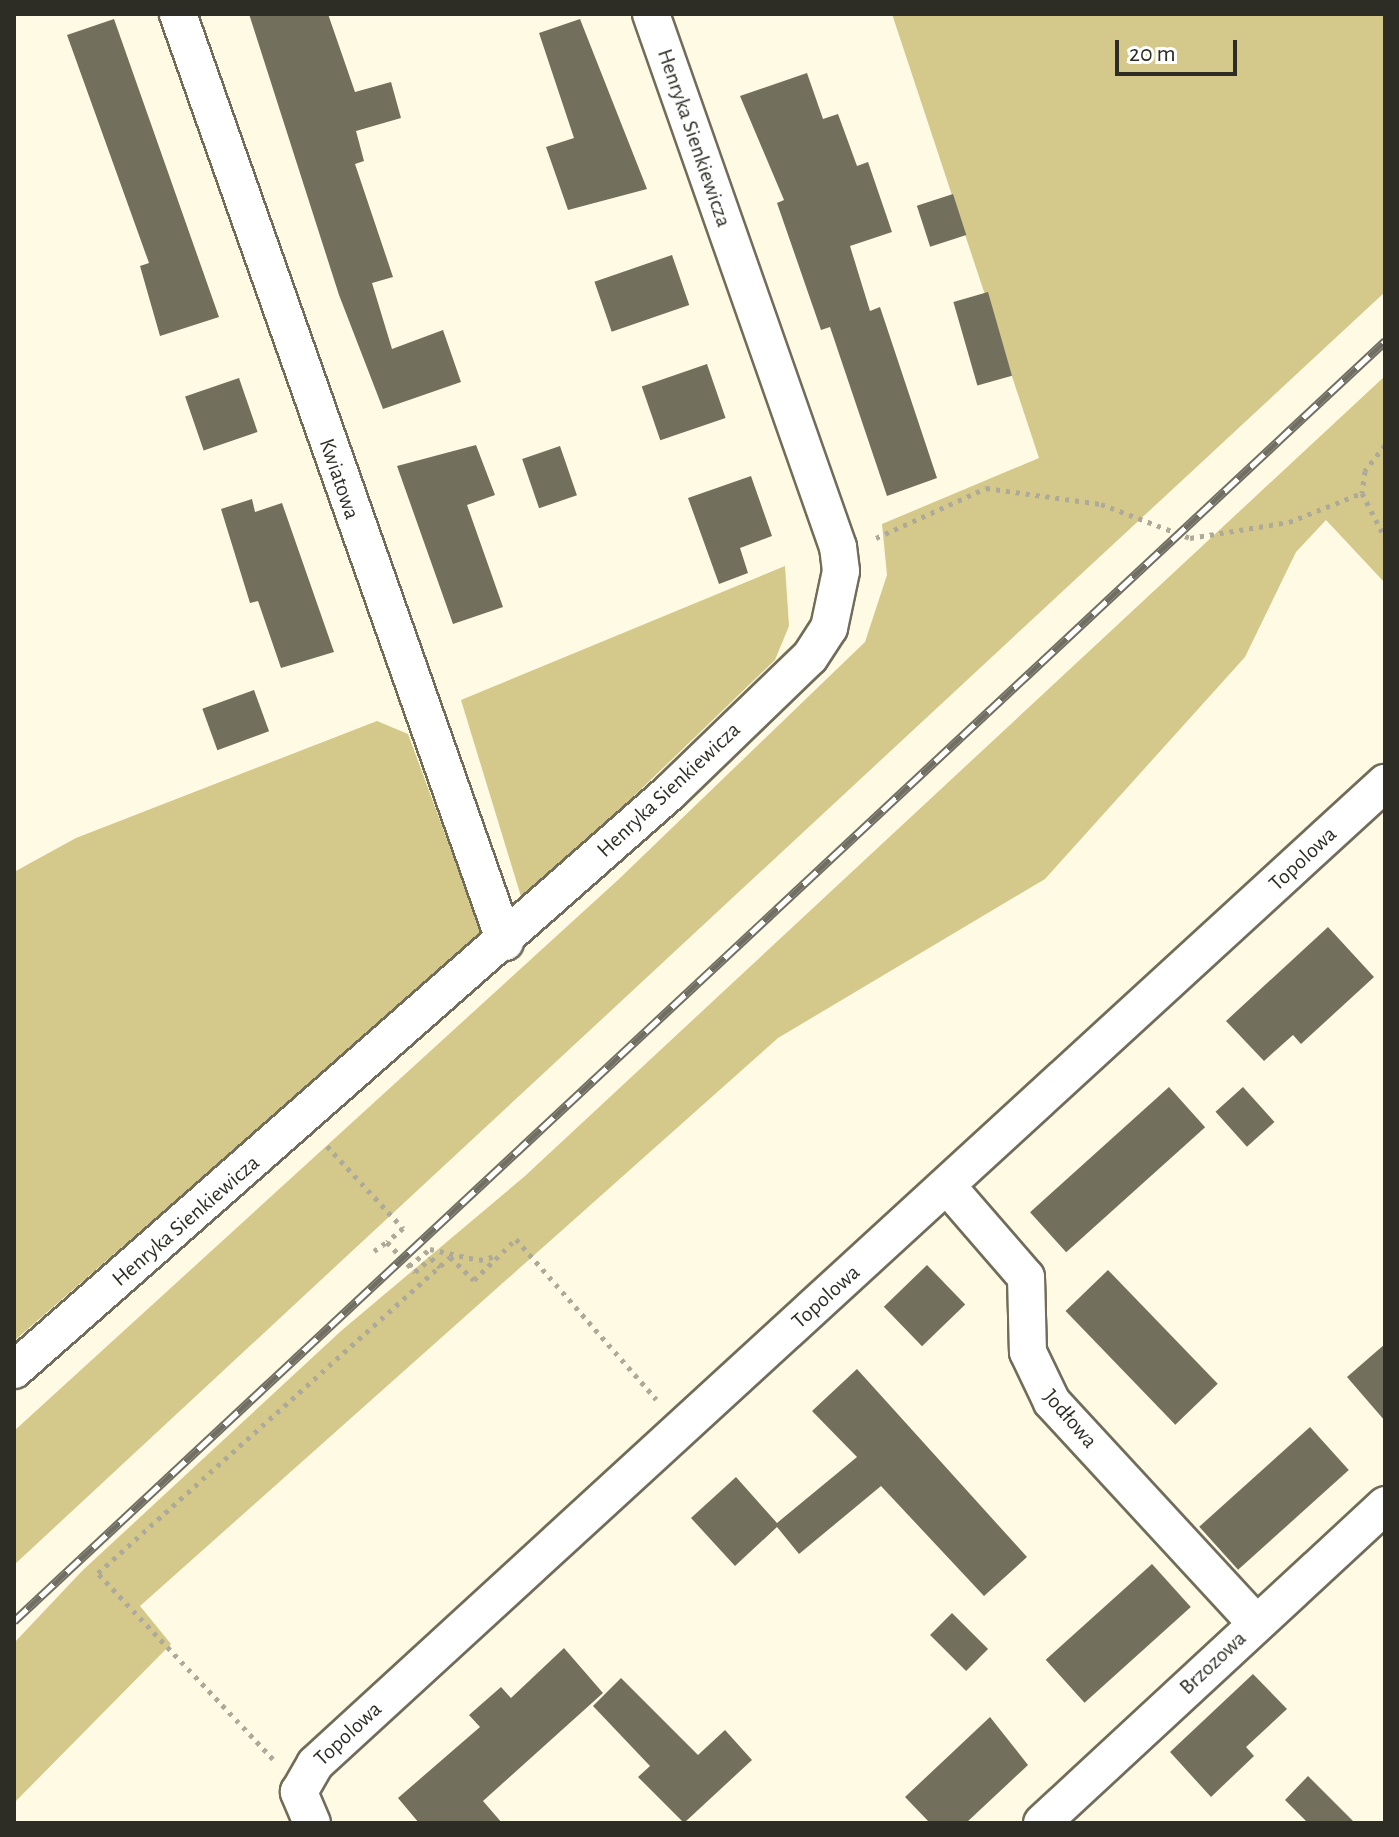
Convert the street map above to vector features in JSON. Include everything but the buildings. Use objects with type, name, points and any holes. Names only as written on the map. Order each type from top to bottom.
[{"type":"street","name":"Kwiatowa","points":[[178,14],[505,942]]},
{"type":"street","name":"Henryka Sienkiewicza","points":[[14,1370],[505,942],[810,657],[829,628],[841,558],[651,14]]},
{"type":"street","name":"Topolowa","points":[[312,1823],[300,1800],[301,1784],[681,1428],[948,1187],[1385,783]]},
{"type":"street","name":"Jodłowa","points":[[948,1187],[1026,1277],[1028,1352],[1046,1394],[1256,1623]]},
{"type":"street","name":"Brzozowa","points":[[1042,1823],[1385,1505]]},
{"type":"path","points":[[1385,445],[1365,471],[1362,493],[1385,538]]},
{"type":"path","points":[[841,558],[986,488],[1101,504],[1190,538],[1289,522],[1362,493]]},
{"type":"path","points":[[303,1120],[403,1228],[374,1251]]},
{"type":"path","points":[[301,1784],[98,1573],[365,1327],[450,1257],[474,1280],[516,1239],[681,1428]]},
{"type":"path","points":[[387,1242],[415,1272],[431,1258],[440,1267]]},
{"type":"path","points":[[409,1266],[430,1249],[479,1260],[498,1256]]},
{"type":"shaded area","points":[[892,14],[1385,14],[1385,292],[14,1565],[14,1431],[619,879],[865,642],[887,575],[882,524],[1039,458]]},
{"type":"shaded area","points":[[1385,376],[1385,583],[1326,520],[1296,552],[1245,657],[1045,879],[778,1038],[140,1606],[171,1644],[14,1803],[14,1643],[82,1571],[341,1331],[525,1176]]},
{"type":"shaded area","points":[[785,566],[789,626],[775,660],[523,903],[461,700]]},
{"type":"shaded area","points":[[377,721],[408,734],[482,934],[14,1341],[14,872],[76,838]]},
{"type":"railway","points":[[14,1621],[1385,341]]}]
